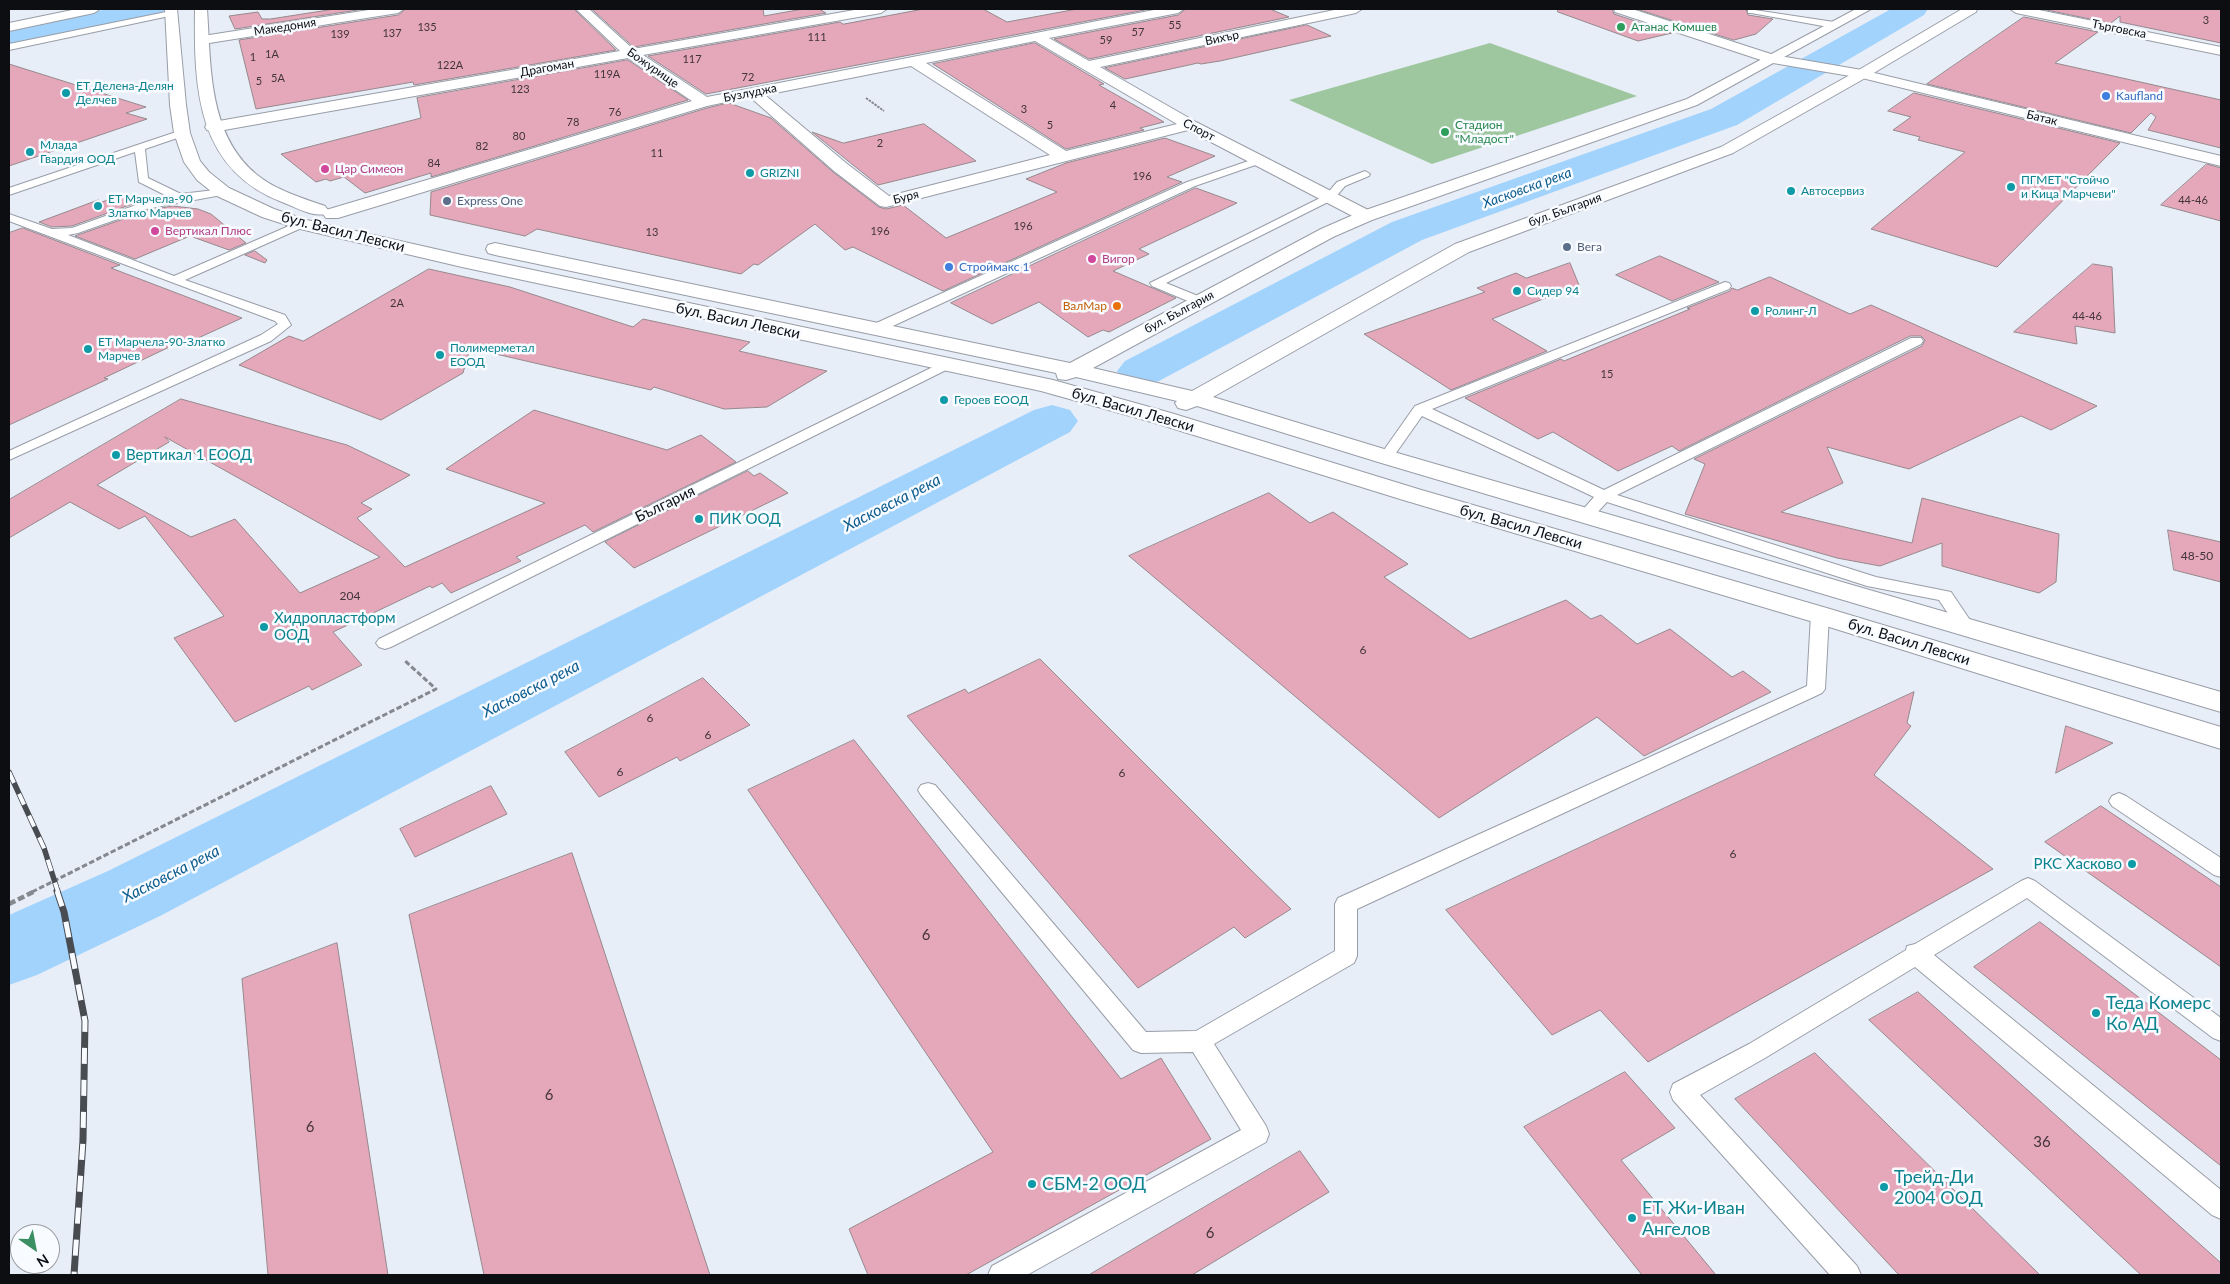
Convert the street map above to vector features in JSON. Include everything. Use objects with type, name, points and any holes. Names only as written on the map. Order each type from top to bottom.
[{"type":"street","points":[[9,27],[94,9]]},
{"type":"street","points":[[171,11],[191,9]]},
{"type":"street","name":"бул. Васил Левски","points":[[200,9],[208,100],[213,127],[228,157],[248,178],[281,196],[332,214],[390,226]]},
{"type":"street","name":"Македония","points":[[203,40],[398,9]]},
{"type":"street","name":"Божурище","points":[[582,9],[630,53],[704,102]]},
{"type":"street","name":"Драгоман","points":[[213,127],[630,53],[837,12],[881,9]]},
{"type":"street","name":"Бузлуджа","points":[[332,214],[704,102],[1178,9]]},
{"type":"street","name":"Вихър","points":[[1087,66],[1356,9]]},
{"type":"street","name":"Батак","points":[[1620,9],[1772,59],[1862,74],[2221,162]]},
{"type":"street","name":"бул. България","points":[[1045,385],[1327,233],[1366,216],[1692,102],[1865,9]]},
{"type":"street","name":"бул. България","points":[[1163,418],[1194,398],[1462,248],[1727,150],[1862,74],[1971,9]]},
{"type":"street","name":"Търговска","points":[[2016,9],[2221,51]]},
{"type":"street","name":"бул. Васил Левски","points":[[171,11],[182,133],[192,162],[203,176],[223,192],[268,212],[302,224],[945,365],[1045,385],[1163,418],[1409,494],[1820,615],[2221,738]]},
{"type":"street","points":[[1104,13],[1120,20]]},
{"type":"street","name":"Спорт","points":[[1037,37],[1190,125],[1366,216]]},
{"type":"street","points":[[913,61],[1064,157]]},
{"type":"street","name":"Буря","points":[[754,93],[840,167],[886,202],[1190,125]]},
{"type":"street","name":"бул. Васил Левски","points":[[478,245],[877,328],[1194,398],[1386,457],[1587,514],[2221,702]]},
{"type":"lane","points":[[1741,9],[1834,25]]},
{"type":"lane","points":[[9,47],[171,11]]},
{"type":"lane","points":[[9,192],[182,133]]},
{"type":"lane","points":[[140,147],[143,180],[180,198]]},
{"type":"lane","points":[[877,328],[1191,184],[1260,160]]},
{"type":"lane","points":[[1200,301],[1156,283],[1330,197],[1341,184],[1365,174]]},
{"type":"lane","points":[[51,233],[74,231],[143,206],[180,198],[223,192]]},
{"type":"lane","points":[[9,217],[280,318],[285,324],[266,338],[9,456]]},
{"type":"lane","points":[[174,280],[302,224]]},
{"type":"lane","points":[[1386,457],[1420,409],[1725,286]]},
{"type":"lane","points":[[1587,514],[1604,496],[1916,341]]},
{"type":"lane","name":"България","points":[[385,643],[945,365]]},
{"type":"lane","points":[[1420,409],[1604,496],[1873,582],[1945,596],[1965,626]]},
{"type":"lane","points":[[928,790],[1141,1043],[1199,1041],[1346,956],[1346,904],[1816,689],[1820,615]]},
{"type":"lane","points":[[2119,801],[2221,869]]},
{"type":"lane","points":[[1848,1275],[1682,1092],[1757,1050],[1915,953],[2028,887],[2221,1031]]},
{"type":"lane","points":[[1915,953],[2221,1206]]},
{"type":"lane","points":[[1001,1275],[1257,1134],[1199,1041]]},
{"type":"path","points":[[866,98],[884,111]]},
{"type":"path","points":[[9,904],[436,690],[385,643]]},
{"type":"green space","name":"Стадион \"Младост\"","points":[[1490,43],[1637,96],[1432,164],[1289,100]]},
{"type":"building","points":[[335,9],[364,9],[235,29],[229,16],[258,12],[262,19],[270,19]]},
{"type":"building","points":[[406,9],[574,9],[616,50],[414,85],[413,82],[256,109],[239,40],[398,15]]},
{"type":"building","points":[[592,9],[763,9],[764,16],[803,9],[819,9],[826,13],[634,47]]},
{"type":"building","points":[[924,9],[983,9],[1007,22],[1077,9],[1150,9],[706,94],[648,56],[840,22],[843,24]]},
{"type":"building","points":[[1186,9],[1270,9],[1289,17],[1089,59],[1054,39],[1178,15]]},
{"type":"building","name":"Атанас Комшев","points":[[1558,9],[1612,9],[1614,14],[1672,33],[1638,41],[1558,12]]},
{"type":"building","points":[[1637,9],[1746,9],[1748,15],[1773,19],[1756,34],[1734,40]]},
{"type":"building","points":[[2042,9],[2221,9],[2221,43],[2120,22],[2120,16],[2111,23]]},
{"type":"building","name":"Kaufland","points":[[2024,17],[2098,32],[2055,63],[2221,100],[2221,148],[2148,130],[2156,117],[2151,113],[2131,133],[1927,84]]},
{"type":"building","points":[[1307,25],[1331,36],[1220,61],[1198,63],[1125,79],[1105,68]]},
{"type":"building","points":[[1035,43],[1104,84],[1099,85],[1164,122],[1140,128],[1144,130],[1066,149],[933,64]]},
{"type":"building","points":[[628,60],[688,100],[431,177],[431,173],[365,193],[344,177],[316,182],[281,154],[421,118],[417,98]]},
{"type":"building","points":[[9,64],[146,107],[126,113],[147,119],[9,166]]},
{"type":"building","name":"ПГМЕТ \"Стойчо и Кица Марчеви\"","points":[[1914,93],[2120,143],[1997,267],[1871,229],[1965,152],[1918,140],[1920,137],[1893,130],[1911,117],[1888,111]]},
{"type":"building","points":[[729,103],[771,118],[833,172],[879,207],[886,209],[903,205],[946,238],[1057,192],[1026,179],[1066,163],[1165,138],[1215,156],[1167,177],[1182,182],[943,291],[853,247],[845,250],[815,224],[758,265],[754,264],[741,274],[537,229],[525,236],[430,215],[431,192],[707,108]]},
{"type":"building","points":[[924,124],[976,161],[878,185],[812,132],[843,143]]},
{"type":"building","points":[[2207,164],[2221,168],[2221,221],[2161,205]]},
{"type":"building","name":"Вигор","points":[[1196,188],[1237,203],[1139,249],[1149,254],[1113,271],[1176,298],[1109,332],[1103,330],[1088,337],[1039,302],[992,324],[951,303]]},
{"type":"building","points":[[120,196],[138,202],[72,226],[52,227],[39,222],[98,200],[101,202]]},
{"type":"building","name":"Вертикал Плюс","points":[[173,206],[198,209],[211,214],[246,243],[229,250],[190,236],[135,259],[75,236],[146,211]]},
{"type":"building","name":"ЕТ Марчела-90-Златко Марчев","points":[[23,228],[120,265],[111,268],[242,318],[185,344],[180,342],[104,378],[108,379],[9,425],[9,233]]},
{"type":"building","points":[[255,251],[267,260],[265,263],[245,255]]},
{"type":"building","points":[[1660,256],[1719,282],[1672,301],[1616,275]]},
{"type":"building","points":[[1570,263],[1579,285],[1492,319],[1547,351],[1451,390],[1364,334],[1485,292],[1477,288],[1516,273],[1526,278]]},
{"type":"building","points":[[2093,264],[2112,267],[2115,333],[2075,326],[2077,344],[2014,332]]},
{"type":"building","points":[[429,269],[510,287],[633,327],[643,319],[750,342],[739,351],[827,371],[767,407],[724,409],[654,387],[651,390],[470,348],[463,373],[381,420],[239,365],[289,336],[303,341]]},
{"type":"building","points":[[1770,277],[1850,314],[1871,305],[2097,406],[2051,430],[2021,416],[1909,469],[1827,447],[1843,483],[1781,512],[1912,543],[1922,498],[2059,534],[2056,582],[2039,593],[1942,566],[1942,543],[1880,566],[1837,558],[1685,514],[1705,464],[1694,459],[1922,346],[1925,340],[1921,336],[1910,336],[1679,451],[1672,446],[1618,471],[1553,432],[1538,439],[1465,398],[1561,359],[1564,361],[1690,309],[1687,308],[1730,291],[1732,288],[1737,290]]},
{"type":"building","points":[[181,399],[347,445],[410,475],[361,503],[372,509],[357,518],[405,567],[545,503],[446,469],[534,410],[667,450],[701,435],[736,462],[593,532],[585,525],[516,557],[521,561],[451,593],[442,583],[432,588],[430,586],[333,632],[362,665],[312,690],[309,686],[235,722],[174,638],[224,616],[145,516],[119,529],[70,502],[9,538],[9,500]],"holes":[[[165,437],[380,557],[300,593],[235,519],[191,537],[97,485],[169,442]]]},
{"type":"building","name":"ПИК ООД","points":[[748,471],[754,476],[760,473],[788,493],[634,568],[605,542]]},
{"type":"building","points":[[1269,493],[1310,523],[1333,512],[1408,564],[1384,577],[1470,639],[1566,600],[1591,619],[1601,615],[1637,644],[1670,629],[1732,677],[1743,671],[1771,692],[1644,756],[1597,717],[1439,818],[1129,556]]},
{"type":"building","points":[[2168,530],[2221,542],[2221,582],[2174,570]]},
{"type":"building","points":[[1040,659],[1291,909],[1245,938],[1234,927],[1138,988],[907,716],[965,689],[968,693]]},
{"type":"building","points":[[703,678],[750,725],[680,761],[677,757],[599,797],[565,752]]},
{"type":"building","points":[[1914,692],[1907,723],[1911,726],[1874,775],[1993,869],[1648,1062],[1600,1010],[1552,1035],[1446,910]]},
{"type":"building","points":[[2066,726],[2113,743],[2056,773]]},
{"type":"building","points":[[854,740],[1121,1079],[1161,1058],[1211,1139],[966,1275],[868,1275],[849,1229],[993,1152],[748,790]]},
{"type":"building","points":[[491,786],[507,814],[415,857],[400,829]]},
{"type":"building","name":"РКС Хасково","points":[[2101,806],[2221,887],[2221,967],[2045,842]]},
{"type":"building","points":[[572,853],[710,1275],[484,1275],[409,915]]},
{"type":"building","name":"Теда Комерс Ко АД","points":[[2040,922],[2221,1060],[2221,1166],[1974,967]]},
{"type":"building","points":[[337,943],[388,1275],[268,1275],[242,979]]},
{"type":"building","name":"Трейд-Ди 2004 ООД","points":[[1918,992],[2221,1263],[2221,1275],[2141,1275],[1869,1020]]},
{"type":"building","name":"Трейд-Ди 2004 ООД","points":[[1815,1053],[2040,1275],[1899,1275],[1735,1099]]},
{"type":"building","name":"ЕТ Жи-Иван Ангелов","points":[[1625,1072],[1675,1128],[1621,1160],[1716,1275],[1642,1275],[1524,1127]]},
{"type":"building","points":[[1300,1151],[1329,1192],[1192,1275],[1089,1275]]},
{"type":"waterway","points":[[9,38],[151,9]]},
{"type":"waterway","name":"Хасковска река","points":[[1142,371],[1407,231],[1724,117],[1913,9]]},
{"type":"waterway","name":"Хасковска река","points":[[9,951],[135,893],[1052,421]]},
{"type":"railway","points":[[9,772],[44,848],[58,892]]},
{"type":"railway","points":[[57,891],[64,912],[85,1021],[83,1140],[74,1275]]},
{"type":"place","name":"Атанас Комшев","points":[[1621,27]]},
{"type":"place","name":"ЕТ Делена-Делян Делчев","points":[[66,93]]},
{"type":"place","name":"Kaufland","points":[[2106,96]]},
{"type":"place","name":"Стадион \"Младост\"","points":[[1445,132]]},
{"type":"place","name":"Млада Гвардия ООД","points":[[30,152]]},
{"type":"place","name":"Цар Симеон","points":[[325,169]]},
{"type":"place","name":"GRIZNI","points":[[750,173]]},
{"type":"place","name":"ПГМЕТ \"Стойчо и Кица Марчеви\"","points":[[2011,187]]},
{"type":"place","name":"Автосервиз","points":[[1791,191]]},
{"type":"place","name":"Express One","points":[[447,201]]},
{"type":"place","name":"ЕТ Марчела-90 Златко Марчев","points":[[98,206]]},
{"type":"place","name":"Вертикал Плюс","points":[[155,231]]},
{"type":"place","name":"Вега","points":[[1567,247]]},
{"type":"place","name":"Вигор","points":[[1092,259]]},
{"type":"place","name":"Строймакс 1","points":[[949,267]]},
{"type":"place","name":"Сидер 94","points":[[1517,291]]},
{"type":"place","name":"ВалМар","points":[[1117,306]]},
{"type":"place","name":"Ролинг-Л","points":[[1755,311]]},
{"type":"place","name":"ЕТ Марчела-90-Златко Марчев","points":[[88,349]]},
{"type":"place","name":"Полимерметал ЕООД","points":[[440,355]]},
{"type":"place","name":"Героев ЕООД","points":[[944,400]]},
{"type":"place","name":"Вертикал 1 ЕООД","points":[[116,455]]},
{"type":"place","name":"ПИК ООД","points":[[699,519]]},
{"type":"place","name":"Хидропластформ ООД","points":[[264,627]]},
{"type":"place","name":"РКС Хасково","points":[[2132,864]]},
{"type":"place","name":"Теда Комерс Ко АД","points":[[2096,1013]]},
{"type":"place","name":"СБМ-2 ООД","points":[[1032,1184]]},
{"type":"place","name":"Трейд-Ди 2004 ООД","points":[[1884,1187]]},
{"type":"place","name":"ЕТ Жи-Иван Ангелов","points":[[1632,1218]]}]
